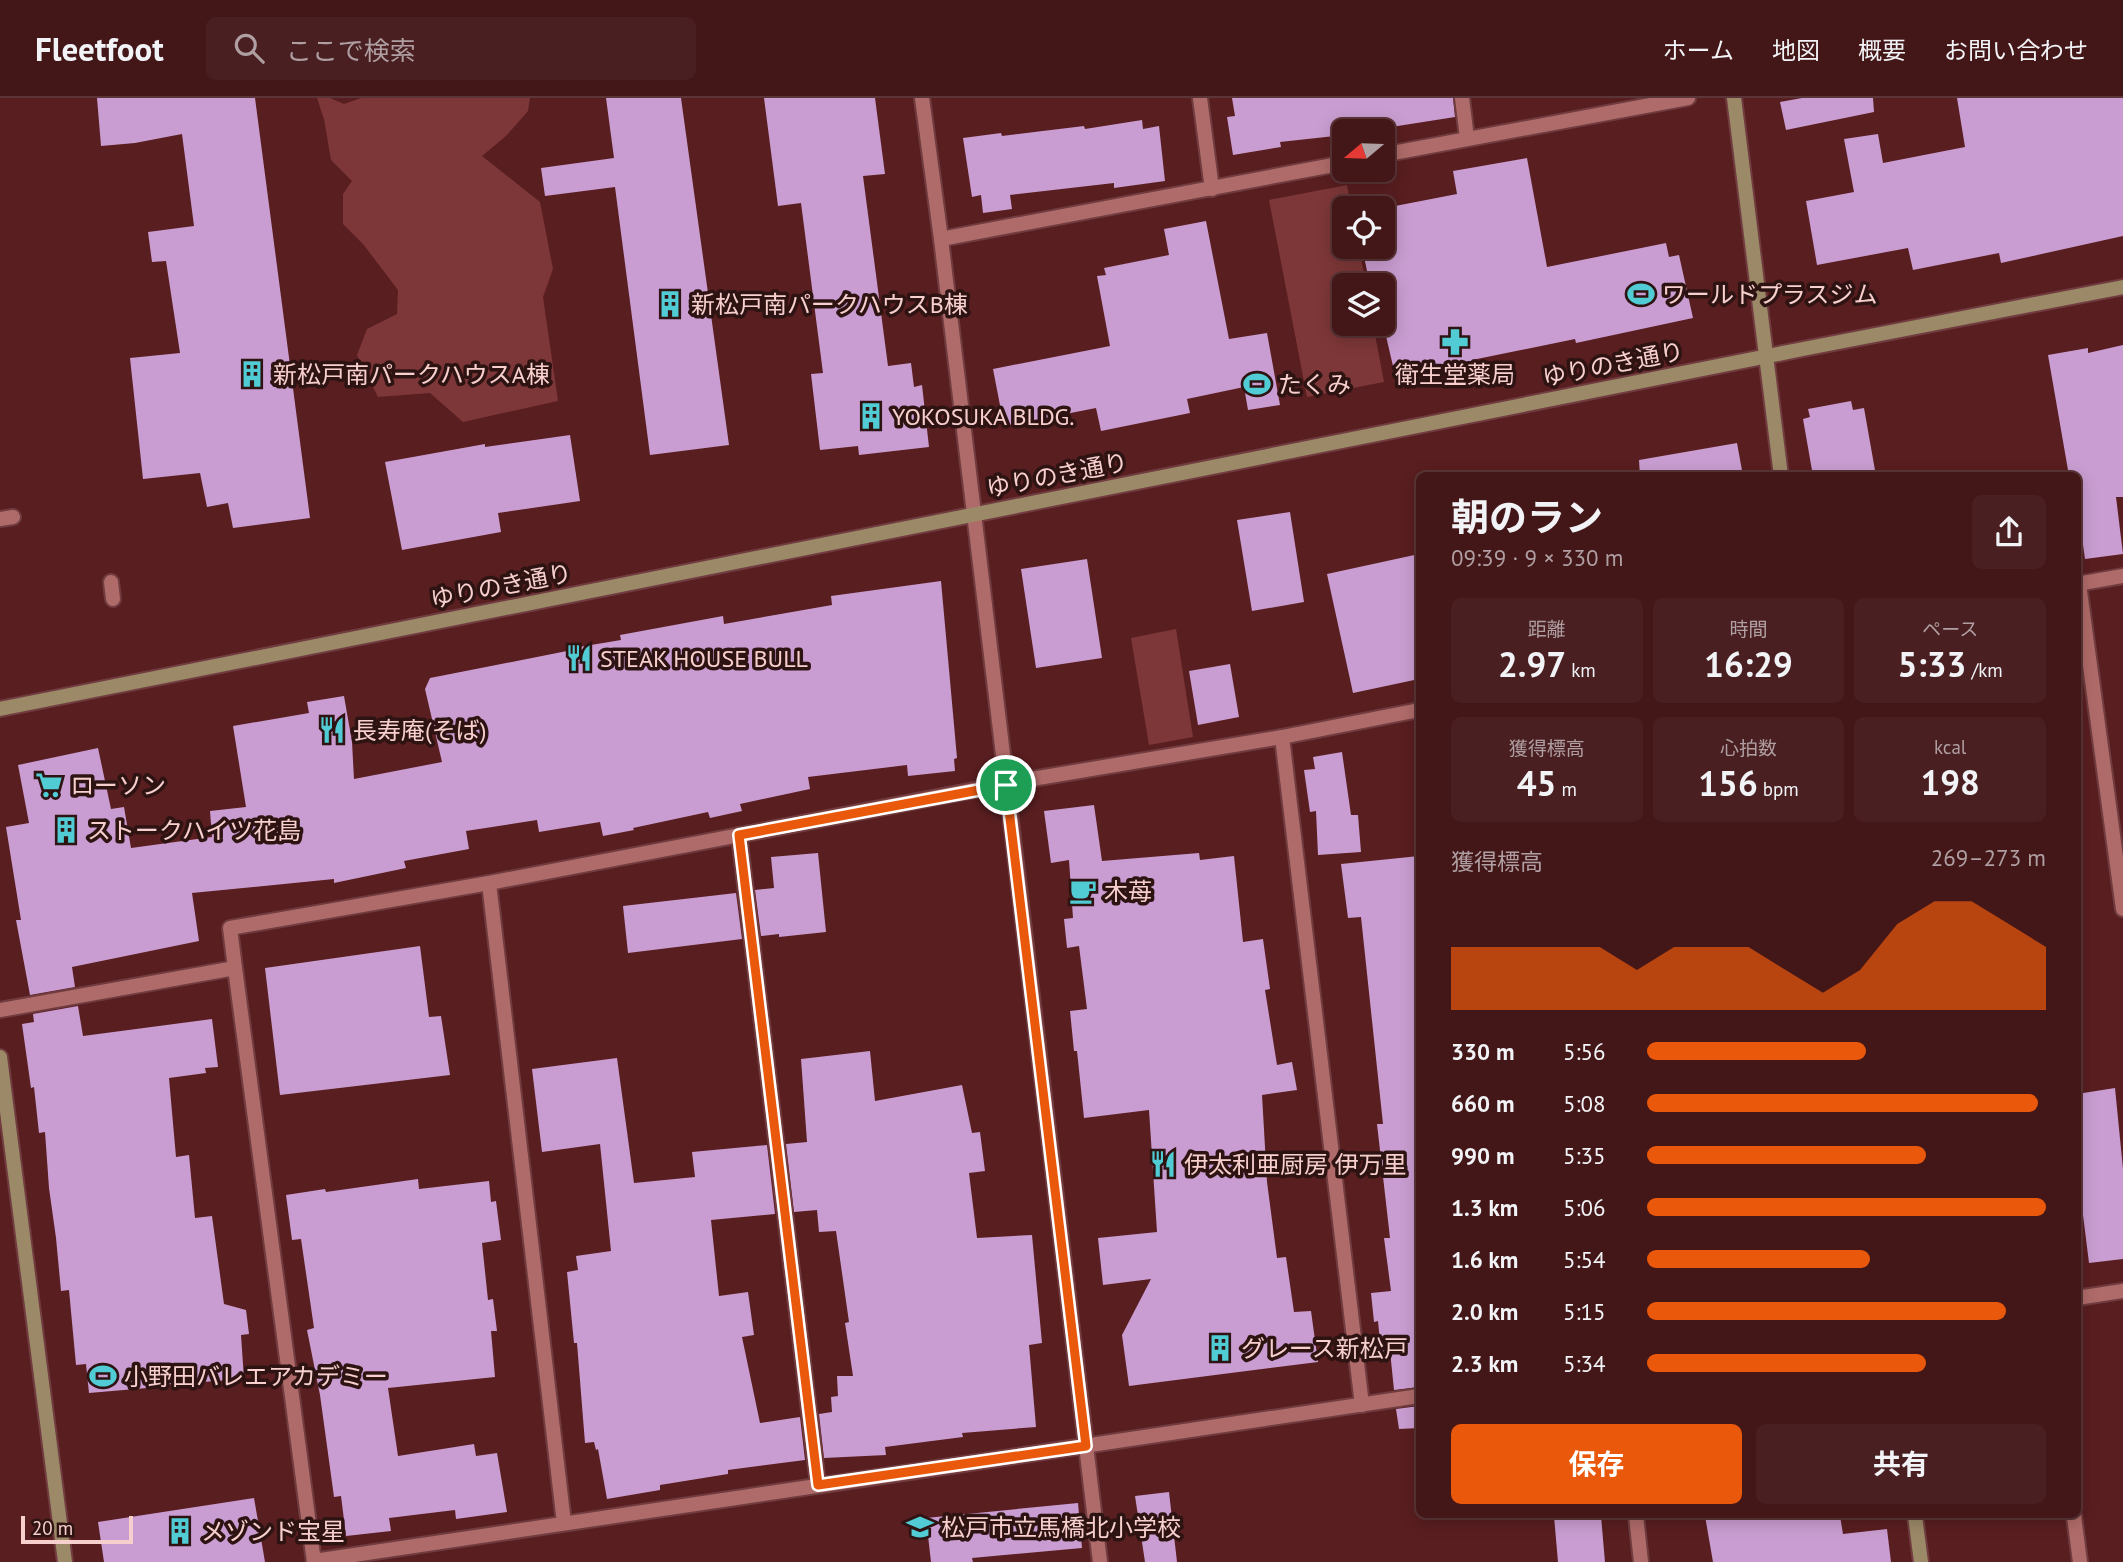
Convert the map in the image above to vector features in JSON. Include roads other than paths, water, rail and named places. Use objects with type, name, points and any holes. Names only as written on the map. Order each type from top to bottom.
[{"type":"street","points":[[922,98],[1100,1562]]},
{"type":"street","points":[[1200,98],[1213,189]]},
{"type":"street","points":[[1462,98],[1467,138]]},
{"type":"street","points":[[1395,152],[1688,98]]},
{"type":"street","points":[[1734,98],[1780,472]]},
{"type":"street","points":[[941,239],[1332,165]]},
{"type":"street","name":"ゆりのき通り","points":[[0,709],[1765,356],[2123,287]]},
{"type":"street","points":[[2081,583],[2123,576]]},
{"type":"street","points":[[111,582],[113,599]]},
{"type":"street","points":[[2081,606],[2123,909]]},
{"type":"street","points":[[1416,711],[1282,737],[1031,779],[489,883],[230,928],[314,1561],[1416,1396]]},
{"type":"street","points":[[1282,737],[1362,1405]]},
{"type":"street","points":[[739,835],[818,1485]]},
{"type":"street","points":[[489,883],[564,1524]]},
{"type":"street","points":[[0,1010],[235,968]]},
{"type":"street","points":[[0,1056],[65,1562]]},
{"type":"street","points":[[2081,1297],[2123,1291]]},
{"type":"street","points":[[1636,1518],[1641,1562]]},
{"type":"street","points":[[1915,1518],[1921,1562]]},
{"type":"street","points":[[2074,1518],[2080,1562]]},
{"type":"place","name":"ワールドプラスジム","points":[[1641,294]]},
{"type":"place","name":"新松戸南パークハウスB棟","points":[[670,304]]},
{"type":"place","name":"衛生堂薬局","points":[[1455,342]]},
{"type":"place","name":"新松戸南パークハウスA棟","points":[[252,374]]},
{"type":"place","name":"たくみ","points":[[1257,384]]},
{"type":"place","name":"YOKOSUKA BLDG.","points":[[871,416]]},
{"type":"place","name":"STEAK HOUSE BULL","points":[[579,658]]},
{"type":"place","name":"長寿庵(そば)","points":[[332,730]]},
{"type":"place","name":"ローソン","points":[[49,785]]},
{"type":"place","name":"ストークハイツ花島","points":[[66,830]]},
{"type":"place","name":"木苺","points":[[1083,891]]},
{"type":"place","name":"伊太利亜厨房 伊万里","points":[[1163,1164]]},
{"type":"place","name":"グレース新松戸","points":[[1220,1348]]},
{"type":"place","name":"小野田バレエアカデミー","points":[[103,1376]]},
{"type":"place","name":"松戸市立馬橋北小学校","points":[[920,1527]]},
{"type":"place","name":"メゾンド宝星","points":[[180,1531]]}]
